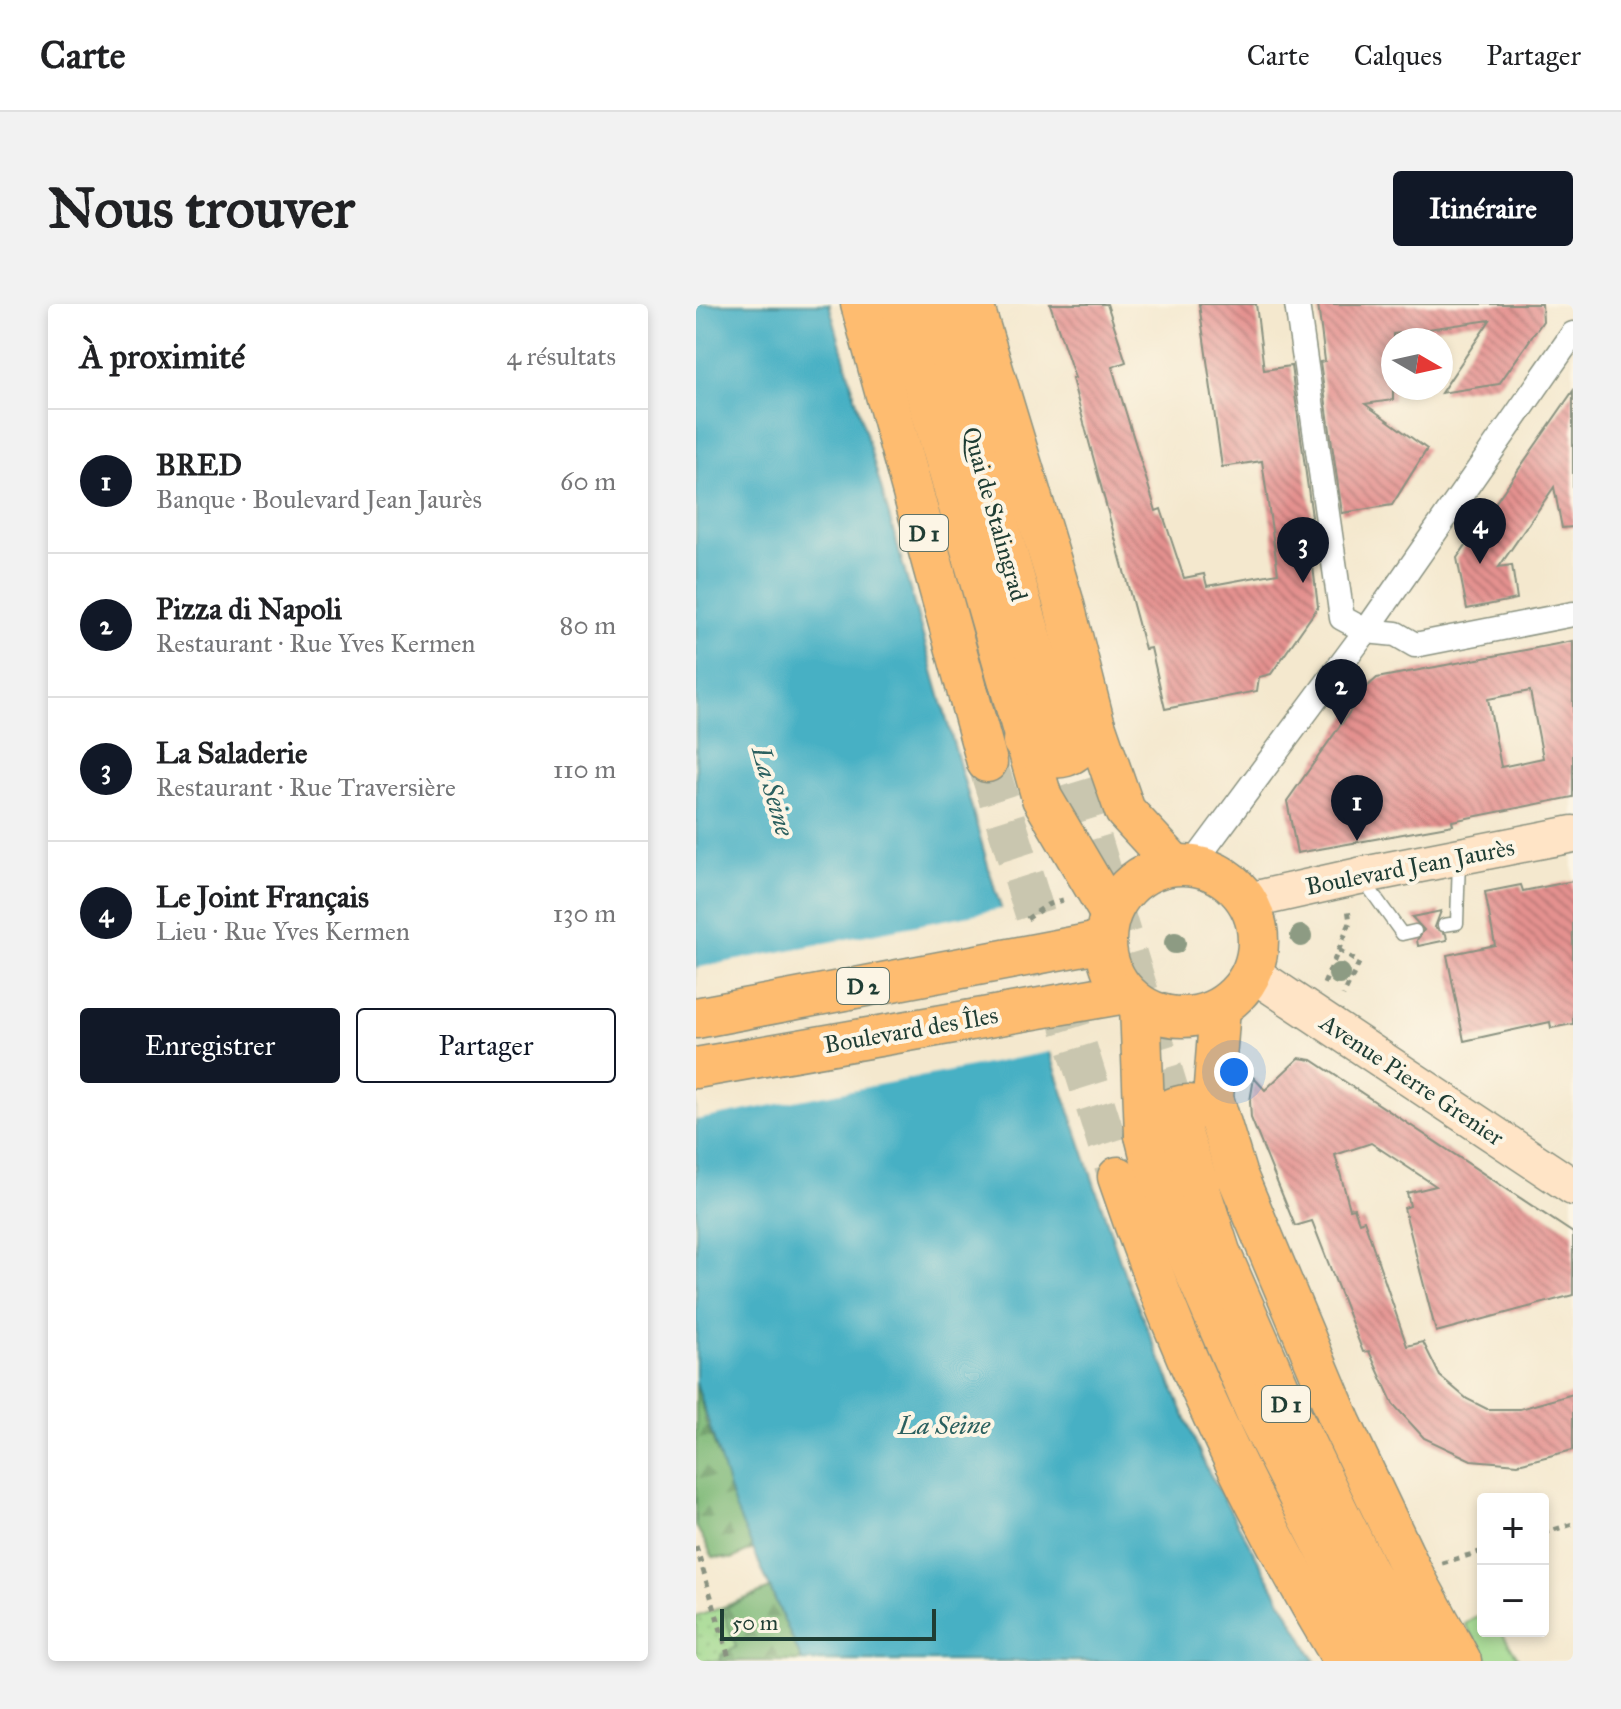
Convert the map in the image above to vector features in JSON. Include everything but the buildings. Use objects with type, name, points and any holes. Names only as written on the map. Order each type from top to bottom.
[{"type":"main road","name":"D 1","points":[[861,304],[987,762]]},
{"type":"main road","name":"D 1","points":[[901,304],[1058,729],[1125,811],[1183,864]]},
{"type":"main road","name":"Quai de Stalingrad","points":[[935,304],[1058,729]]},
{"type":"main road","name":"D 1","points":[[973,304],[1063,601],[1058,729],[1042,798],[1108,927]]},
{"type":"main road","name":"Boulevard Jean Jaurès","points":[[1248,901],[1352,877],[1573,834]]},
{"type":"main road","points":[[1183,864],[1224,877],[1248,901],[1257,925],[1258,949],[1252,973],[1239,993],[1220,1008],[1179,1018],[1133,999],[1115,978],[1108,927],[1135,880],[1154,869],[1183,864]]},
{"type":"main road","name":"D 2","points":[[696,1018],[1025,938],[1108,927]]},
{"type":"main road","name":"Avenue Pierre Grenier","points":[[1252,973],[1573,1187]]},
{"type":"main road","name":"D 1","points":[[1133,999],[1164,1134],[1220,1252],[1287,1406],[1367,1571],[1419,1661]]},
{"type":"main road","name":"Boulevard des Îles","points":[[696,1068],[1047,1006],[1133,999]]},
{"type":"main road","points":[[1220,1008],[1214,1071],[1217,1114],[1241,1187],[1314,1363],[1412,1572],[1461,1661]]},
{"type":"main road","points":[[1164,1134],[1156,1119],[1178,1104],[1201,1105],[1217,1114]]},
{"type":"main road","name":"D 1","points":[[1164,1134],[1151,1159],[1190,1260],[1258,1417],[1382,1661]]},
{"type":"main road","points":[[1118,1177],[1151,1274],[1220,1436],[1307,1600],[1344,1661]]},
{"type":"street","points":[[1297,304],[1342,618],[1366,631],[1396,634],[1415,645],[1573,614]]},
{"type":"street","points":[[1183,864],[1366,631],[1573,334]]},
{"type":"lane","points":[[1444,925],[1457,923],[1459,856]]},
{"type":"lane","points":[[1352,877],[1402,934],[1415,931]]},
{"type":"path","points":[[1323,987],[1350,923],[1352,877]]},
{"type":"path","points":[[1025,938],[1061,899],[1108,927]]},
{"type":"path","points":[[1339,950],[1359,963],[1343,996]]},
{"type":"path","points":[[1549,1531],[1573,1524]]},
{"type":"path","points":[[696,1546],[730,1661]]},
{"type":"green space","points":[[696,1382],[706,1422],[753,1549],[732,1559],[713,1557],[696,1526]]},
{"type":"green space","points":[[770,1589],[802,1661],[696,1661],[696,1617]]},
{"type":"green space","points":[[770,1589],[802,1661],[719,1661],[722,1654],[736,1647],[722,1609]]},
{"type":"green space","points":[[1477,1617],[1477,1637],[1505,1637],[1520,1661],[1489,1661],[1465,1624]]},
{"type":"water","name":"La Seine","points":[[696,304],[829,304],[995,890],[1125,1275],[1206,1467],[1315,1661],[802,1661],[735,1508],[696,1382]]},
{"type":"pier","points":[[1006,908],[1054,1051],[696,1120],[696,968]]},
{"type":"tunnel","points":[[1057,725],[1182,1134]]},
{"type":"tunnel","points":[[987,762],[1118,1177]]},
{"type":"place","name":"Le Joint Français","points":[[1480,564]]},
{"type":"place","name":"La Saladerie","points":[[1303,583]]},
{"type":"place","name":"Pizza di Napoli","points":[[1341,725]]},
{"type":"place","name":"BRED","points":[[1357,841]]}]
